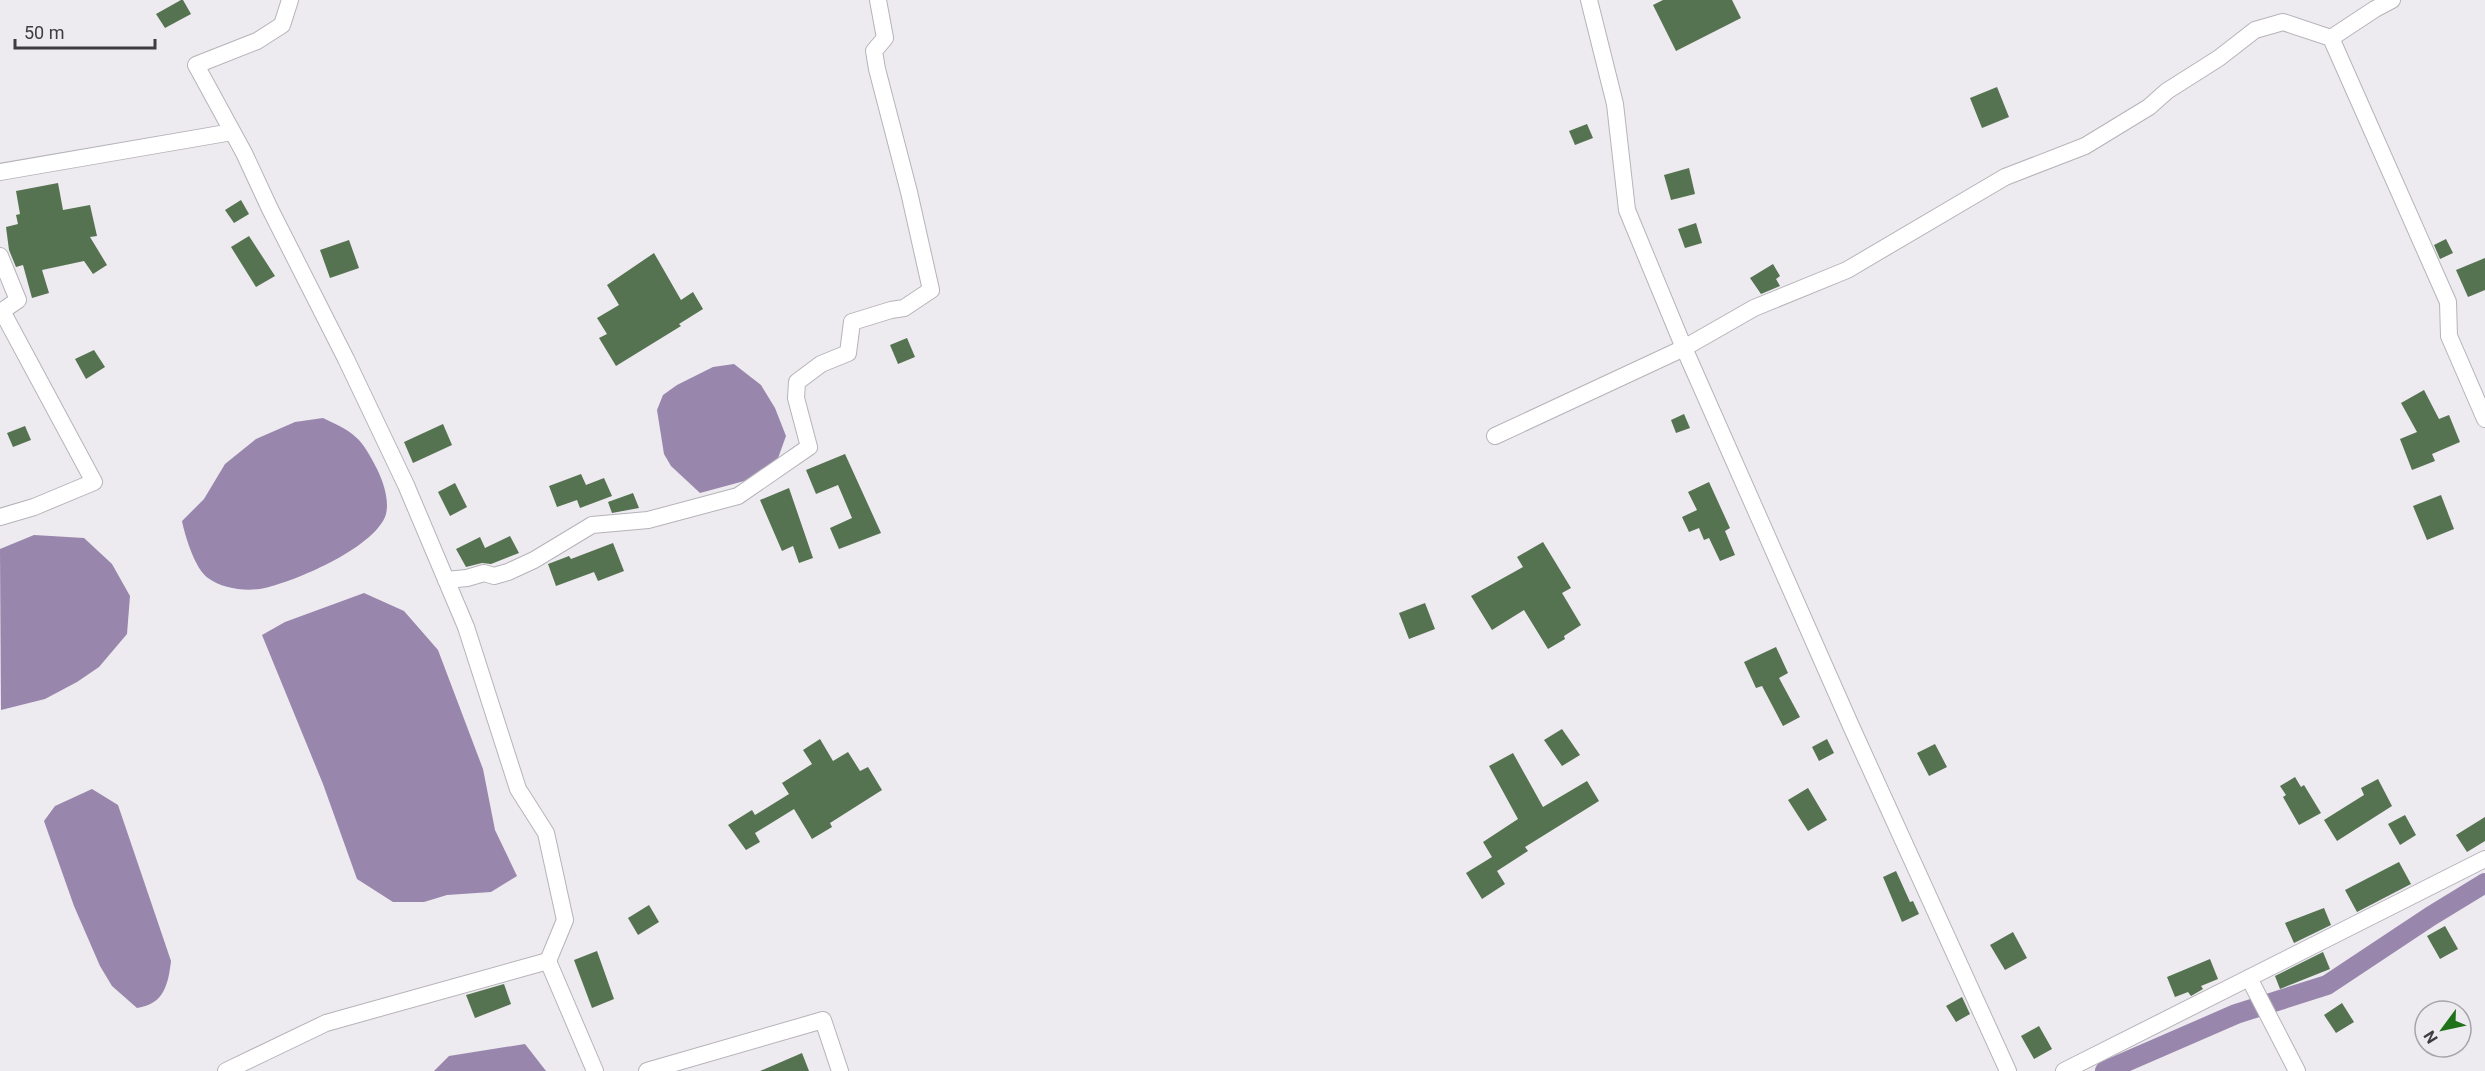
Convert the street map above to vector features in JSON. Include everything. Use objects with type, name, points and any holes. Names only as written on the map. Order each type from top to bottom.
[{"type":"street","points":[[290,0],[282,26],[257,41],[196,65],[346,359],[406,485],[466,627],[518,789],[546,833],[565,920],[548,961],[595,1071]]},
{"type":"street","points":[[446,580],[467,578],[484,573],[494,576],[508,572],[534,560],[592,525],[648,520],[738,496],[809,447],[796,398],[797,381],[821,364],[848,353],[852,322],[891,309],[904,308],[931,290],[874,51],[885,38],[878,0]]},
{"type":"street","points":[[1589,0],[1615,104],[1627,210],[1684,348],[1851,726],[2008,1071]]},
{"type":"street","points":[[2331,38],[2374,9],[2392,0]]},
{"type":"street","points":[[1495,436],[1684,348],[1754,308],[1847,270],[2005,177],[2085,146],[2149,107],[2167,91],[2218,58],[2255,30],[2283,22],[2331,38],[2448,302],[2449,336],[2485,419]]},
{"type":"street","points":[[0,172],[232,132]]},
{"type":"street","points":[[0,256],[18,300],[2,311],[94,482],[34,507],[0,517]]},
{"type":"street","points":[[2064,1071],[2485,859]]},
{"type":"street","points":[[226,1071],[326,1023],[548,961]]},
{"type":"street","points":[[2249,978],[2297,1071]]},
{"type":"street","points":[[647,1071],[823,1020],[840,1071]]},
{"type":"shaded area","points":[[734,364],[761,385],[775,408],[786,436],[777,461],[748,480],[700,493],[671,466],[664,454],[657,410],[663,395],[677,385],[713,367]]},
{"type":"shaded area","points":[[323,418],[356,437],[371,458],[380,475],[386,495],[387,509],[383,521],[362,543],[330,563],[279,584],[258,589],[243,589],[221,585],[208,578],[195,560],[182,521],[204,499],[225,464],[256,439],[295,422]]},
{"type":"shaded area","points":[[34,535],[84,538],[112,564],[130,596],[127,634],[99,667],[77,682],[45,699],[1,710],[0,549]]},
{"type":"shaded area","points":[[364,593],[404,611],[438,650],[483,769],[495,830],[517,876],[491,892],[447,895],[424,902],[393,902],[357,879],[323,784],[262,635],[285,622]]},
{"type":"shaded area","points":[[92,789],[118,805],[171,961],[163,992],[159,998],[146,1006],[137,1008],[112,986],[100,966],[74,906],[44,821],[55,806]]},
{"type":"shaded area","points":[[525,1044],[546,1071],[434,1071],[449,1056]]},
{"type":"building","points":[[181,0],[191,14],[165,28],[156,14]]},
{"type":"building","points":[[1663,0],[1732,0],[1741,18],[1676,51],[1653,5]]},
{"type":"building","points":[[1997,87],[2009,117],[1982,128],[1970,98]]},
{"type":"building","points":[[1587,124],[1593,138],[1575,145],[1569,131]]},
{"type":"building","points":[[1689,168],[1695,194],[1671,200],[1664,175]]},
{"type":"building","points":[[58,183],[63,210],[90,205],[97,236],[90,237],[107,265],[93,274],[84,261],[42,270],[49,293],[32,298],[23,265],[16,267],[9,250],[6,227],[18,224],[16,215],[20,214],[16,191]]},
{"type":"building","points":[[241,200],[249,214],[234,223],[225,210]]},
{"type":"building","points":[[1696,223],[1702,243],[1685,248],[1678,229]]},
{"type":"building","points":[[249,236],[275,276],[256,287],[231,247]]},
{"type":"building","points":[[2446,239],[2453,253],[2440,259],[2434,245]]},
{"type":"building","points":[[349,240],[359,268],[330,278],[320,250]]},
{"type":"building","points":[[654,253],[681,300],[693,292],[703,309],[679,324],[681,326],[616,366],[599,338],[607,334],[597,318],[619,305],[607,285]]},
{"type":"building","points":[[2485,258],[2485,290],[2468,297],[2456,270]]},
{"type":"building","points":[[1773,264],[1780,276],[1776,279],[1780,286],[1761,294],[1750,278]]},
{"type":"building","points":[[907,338],[915,357],[898,364],[890,345]]},
{"type":"building","points":[[94,350],[105,367],[86,379],[75,359]]},
{"type":"building","points":[[2424,390],[2439,419],[2449,415],[2460,442],[2432,454],[2435,461],[2412,470],[2400,439],[2417,432],[2401,403]]},
{"type":"building","points":[[1684,414],[1690,428],[1676,433],[1671,420]]},
{"type":"building","points":[[443,424],[452,445],[413,463],[404,442]]},
{"type":"building","points":[[25,426],[31,440],[13,447],[7,433]]},
{"type":"building","points":[[845,454],[881,533],[839,549],[830,528],[852,518],[838,485],[816,494],[806,470]]},
{"type":"building","points":[[581,474],[586,485],[604,478],[612,496],[580,508],[577,500],[557,507],[549,486]]},
{"type":"building","points":[[1709,482],[1730,528],[1725,531],[1735,555],[1720,561],[1709,538],[1704,540],[1699,528],[1689,532],[1682,517],[1697,510],[1688,492]]},
{"type":"building","points":[[455,483],[467,507],[450,516],[438,492]]},
{"type":"building","points":[[789,488],[813,558],[799,563],[793,546],[782,551],[760,500]]},
{"type":"building","points":[[633,493],[639,508],[612,513],[608,502]]},
{"type":"building","points":[[2441,495],[2454,529],[2427,540],[2413,506]]},
{"type":"building","points":[[510,536],[519,553],[491,564],[482,563],[466,567],[456,549],[480,537],[485,548]]},
{"type":"building","points":[[1543,542],[1571,588],[1562,593],[1581,625],[1564,636],[1565,639],[1548,649],[1524,610],[1492,630],[1471,596],[1523,567],[1517,557]]},
{"type":"building","points":[[613,543],[624,571],[598,581],[594,572],[556,586],[548,564],[569,556],[571,559]]},
{"type":"building","points":[[1425,603],[1435,629],[1409,639],[1399,613]]},
{"type":"building","points":[[1776,647],[1788,673],[1779,678],[1800,717],[1783,726],[1762,686],[1756,688],[1744,662]]},
{"type":"building","points":[[1562,729],[1580,755],[1562,766],[1544,740]]},
{"type":"building","points":[[820,739],[833,761],[848,752],[860,771],[868,767],[882,790],[830,823],[832,827],[812,839],[794,809],[755,833],[760,842],[746,850],[728,825],[752,810],[755,815],[789,794],[782,783],[812,764],[803,750]]},
{"type":"building","points":[[1827,739],[1834,753],[1819,761],[1812,747]]},
{"type":"building","points":[[1935,744],[1947,767],[1929,776],[1917,753]]},
{"type":"building","points":[[1513,753],[1543,807],[1587,781],[1599,801],[1525,847],[1528,851],[1497,871],[1505,884],[1482,899],[1466,873],[1492,857],[1483,842],[1518,819],[1489,766]]},
{"type":"building","points":[[2295,777],[2301,787],[2304,785],[2321,813],[2299,825],[2283,797],[2286,795],[2280,786]]},
{"type":"building","points":[[2378,779],[2392,806],[2337,841],[2324,820],[2364,795],[2361,788]]},
{"type":"building","points":[[1808,788],[1827,820],[1808,831],[1788,800]]},
{"type":"building","points":[[2405,815],[2416,835],[2400,845],[2388,824]]},
{"type":"building","points":[[2485,817],[2485,841],[2467,852],[2456,835]]},
{"type":"building","points":[[2399,862],[2411,884],[2357,912],[2345,890]]},
{"type":"building","points":[[1896,871],[1910,902],[1913,901],[1919,914],[1902,922],[1883,877]]},
{"type":"building","points":[[649,905],[659,922],[638,935],[628,918]]},
{"type":"building","points":[[2324,908],[2331,925],[2294,943],[2285,923]]},
{"type":"building","points":[[2445,926],[2458,949],[2440,959],[2427,936]]},
{"type":"building","points":[[2013,932],[2027,958],[2005,970],[1990,945]]},
{"type":"building","points":[[597,951],[614,999],[592,1008],[574,960]]},
{"type":"building","points":[[2323,952],[2330,969],[2280,989],[2275,976]]},
{"type":"building","points":[[2210,959],[2218,979],[2201,986],[2203,989],[2191,996],[2188,992],[2175,997],[2167,977]]},
{"type":"building","points":[[504,984],[511,1004],[475,1018],[466,995]]},
{"type":"building","points":[[1962,997],[1970,1014],[1956,1022],[1946,1006]]},
{"type":"building","points":[[2342,1003],[2354,1022],[2336,1033],[2324,1015]]},
{"type":"building","points":[[2039,1026],[2052,1049],[2034,1059],[2021,1036]]},
{"type":"building","points":[[802,1053],[809,1071],[760,1071]]},
{"type":"waterway","points":[[2105,1071],[2236,1014],[2327,985],[2485,883]]}]
